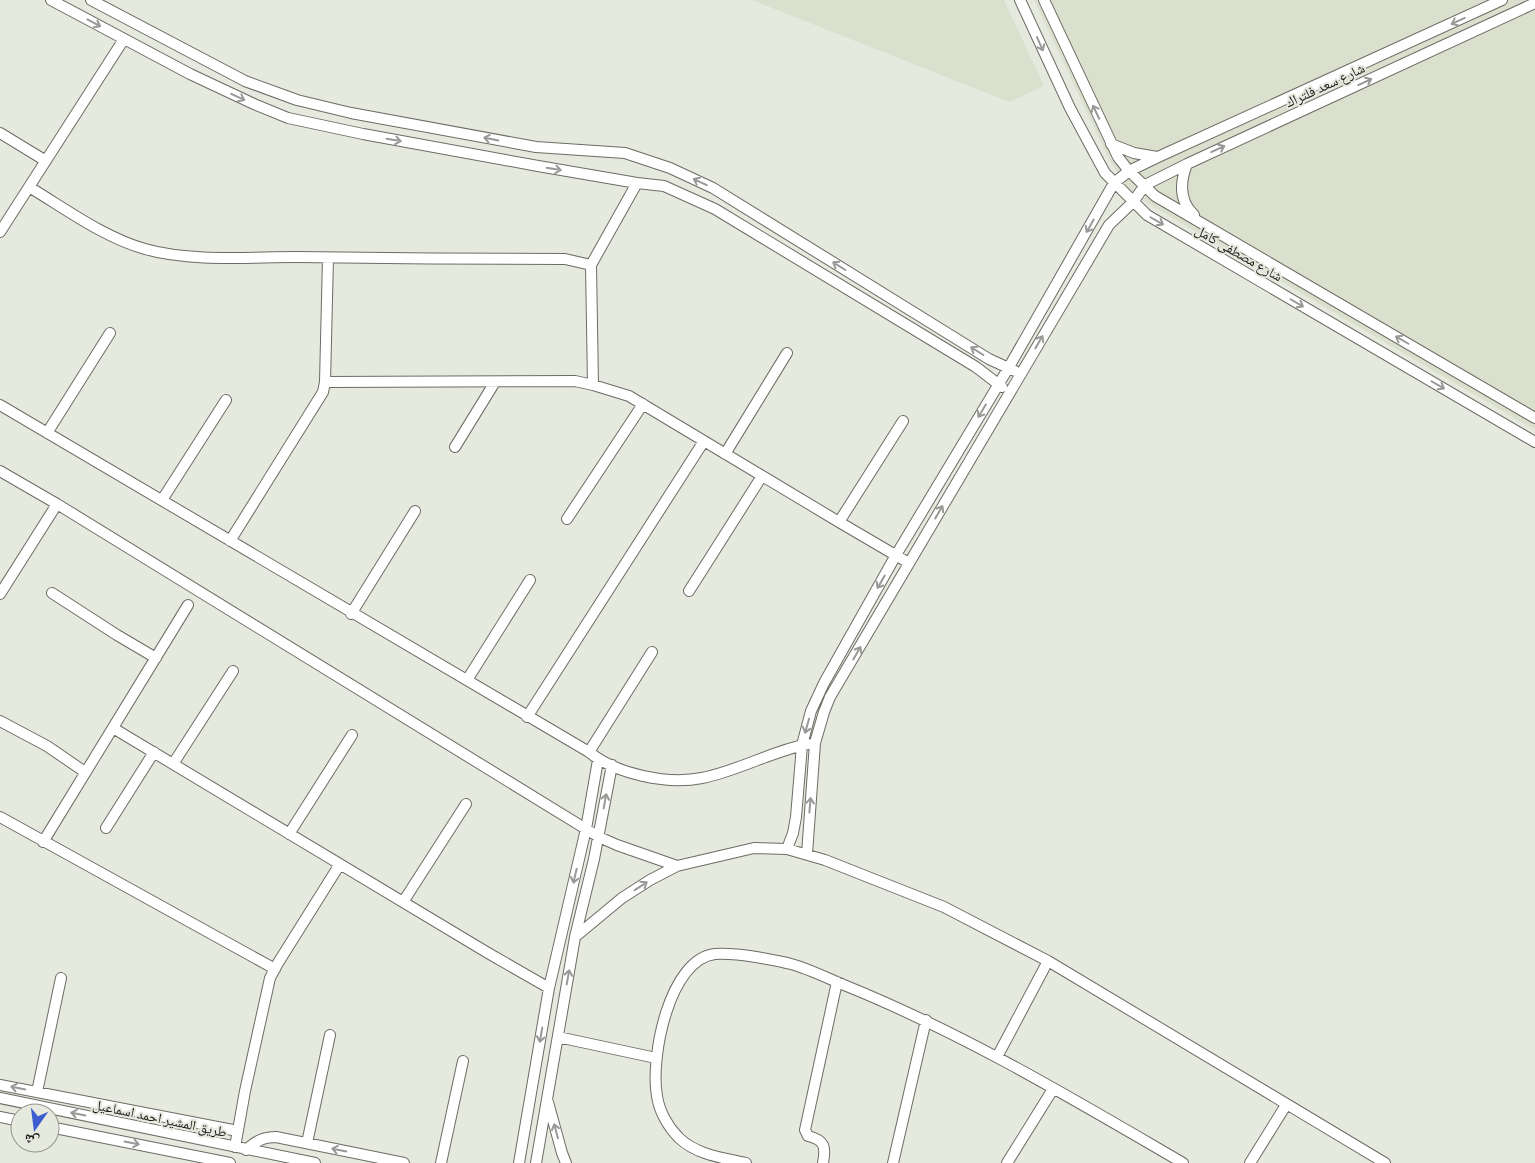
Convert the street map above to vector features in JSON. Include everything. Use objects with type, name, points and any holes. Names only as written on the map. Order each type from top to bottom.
[{"type":"street","points":[[50,0],[221,89],[288,118],[362,134],[637,183],[664,186],[710,207],[976,367],[1010,391]]},
{"type":"street","points":[[91,0],[245,81],[297,100],[351,113],[536,148],[625,153],[670,168],[713,188],[989,359],[1009,367],[1020,374]]},
{"type":"street","name":"شارع مصطفى كامل","points":[[1020,0],[1074,116],[1105,173],[1148,216],[1535,442]]},
{"type":"street","name":"شارع مصطفى كامل","points":[[1044,0],[1118,157],[1129,171],[1155,196],[1535,418]]},
{"type":"street","points":[[1499,2],[1502,18]]},
{"type":"street","name":"شارع سعد فلتراك","points":[[1114,183],[1129,171],[1158,157],[1499,2]]},
{"type":"street","name":"شارع سعد فلتراك","points":[[807,854],[815,743],[830,697],[1109,225],[1133,202],[1145,185],[1535,3]]},
{"type":"street","points":[[1478,12],[1485,27]]},
{"type":"street","points":[[0,232],[124,39]]},
{"type":"street","points":[[1249,116],[1257,132]]},
{"type":"street","points":[[1229,125],[1236,141]]},
{"type":"street","points":[[0,133],[46,161]]},
{"type":"street","points":[[1111,144],[1134,153],[1158,157]]},
{"type":"street","points":[[1187,164],[1181,183],[1182,194],[1185,204],[1198,220]]},
{"type":"street","points":[[594,385],[591,265],[637,183]]},
{"type":"street","points":[[787,849],[794,825],[802,746],[811,711],[824,683],[896,555],[1009,367],[1114,183]]},
{"type":"street","points":[[29,186],[101,230],[123,241],[169,254],[328,258],[565,259],[591,265]]},
{"type":"street","points":[[1081,242],[1094,249]]},
{"type":"street","points":[[230,541],[318,401],[325,382],[328,258]]},
{"type":"street","points":[[47,432],[110,333]]},
{"type":"street","points":[[725,454],[787,353]]},
{"type":"street","points":[[325,382],[575,381],[594,385],[629,396],[909,563]]},
{"type":"street","points":[[455,448],[496,382]]},
{"type":"street","points":[[162,500],[226,400]]},
{"type":"street","points":[[0,404],[588,752],[598,760],[628,772],[677,780],[702,778],[815,743]]},
{"type":"street","points":[[568,519],[643,404]]},
{"type":"street","points":[[839,522],[903,421]]},
{"type":"street","points":[[527,717],[704,441]]},
{"type":"street","points":[[0,471],[599,837],[617,846],[677,866]]},
{"type":"street","points":[[689,591],[762,476]]},
{"type":"street","points":[[0,594],[56,504]]},
{"type":"street","points":[[352,614],[415,511]]},
{"type":"street","points":[[467,680],[530,580]]},
{"type":"street","points":[[52,593],[156,658]]},
{"type":"street","points":[[43,842],[188,605]]},
{"type":"street","points":[[588,752],[652,652]]},
{"type":"street","points":[[173,764],[233,671]]},
{"type":"street","points":[[0,721],[46,746],[85,772]]},
{"type":"street","points":[[113,728],[549,988]]},
{"type":"street","points":[[289,834],[352,735]]},
{"type":"street","points":[[106,828],[154,752]]},
{"type":"street","points":[[519,1163],[549,988],[586,829],[598,760]]},
{"type":"street","points":[[536,1163],[575,937],[599,837],[612,765]]},
{"type":"street","points":[[403,902],[466,804]]},
{"type":"street","points":[[0,817],[275,969]]},
{"type":"street","points":[[575,937],[622,898],[677,866],[754,848],[787,849],[807,854],[944,907],[1048,961],[1385,1163]]},
{"type":"street","points":[[235,1147],[266,994],[275,969],[340,864]]},
{"type":"street","points":[[746,1163],[701,1152],[690,1146],[672,1130],[665,1119],[656,1095],[656,1058],[667,1006],[682,978],[695,962],[704,956],[729,954],[790,964],[926,1020],[1053,1089],[1168,1159],[1183,1163]]},
{"type":"street","points":[[997,1058],[1048,961]]},
{"type":"street","points":[[37,1092],[61,978]]},
{"type":"street","points":[[823,1163],[824,1146],[818,1138],[806,1134],[805,1130],[837,982]]},
{"type":"street","points":[[893,1163],[926,1020]]},
{"type":"street","points":[[307,1143],[330,1035]]},
{"type":"street","points":[[558,1037],[656,1058]]},
{"type":"street","points":[[441,1163],[463,1061]]},
{"type":"street","points":[[0,1085],[238,1131]]},
{"type":"street","points":[[1007,1163],[1053,1089]]},
{"type":"street","name":"طريق المشير احمد اسماعيل","points":[[0,1098],[315,1163]]},
{"type":"street","points":[[547,1098],[566,1163]]},
{"type":"street","points":[[1250,1163],[1286,1105]]},
{"type":"street","points":[[60,1129],[230,1163]]},
{"type":"street","points":[[246,1150],[254,1142],[264,1137],[276,1137],[404,1163]]},
{"type":"shaded area","points":[[752,0],[1004,0],[1044,86],[1009,102]]},
{"type":"shaded area","points":[[1034,0],[1535,0],[1535,430],[1145,202],[1123,182],[1109,159]]}]
